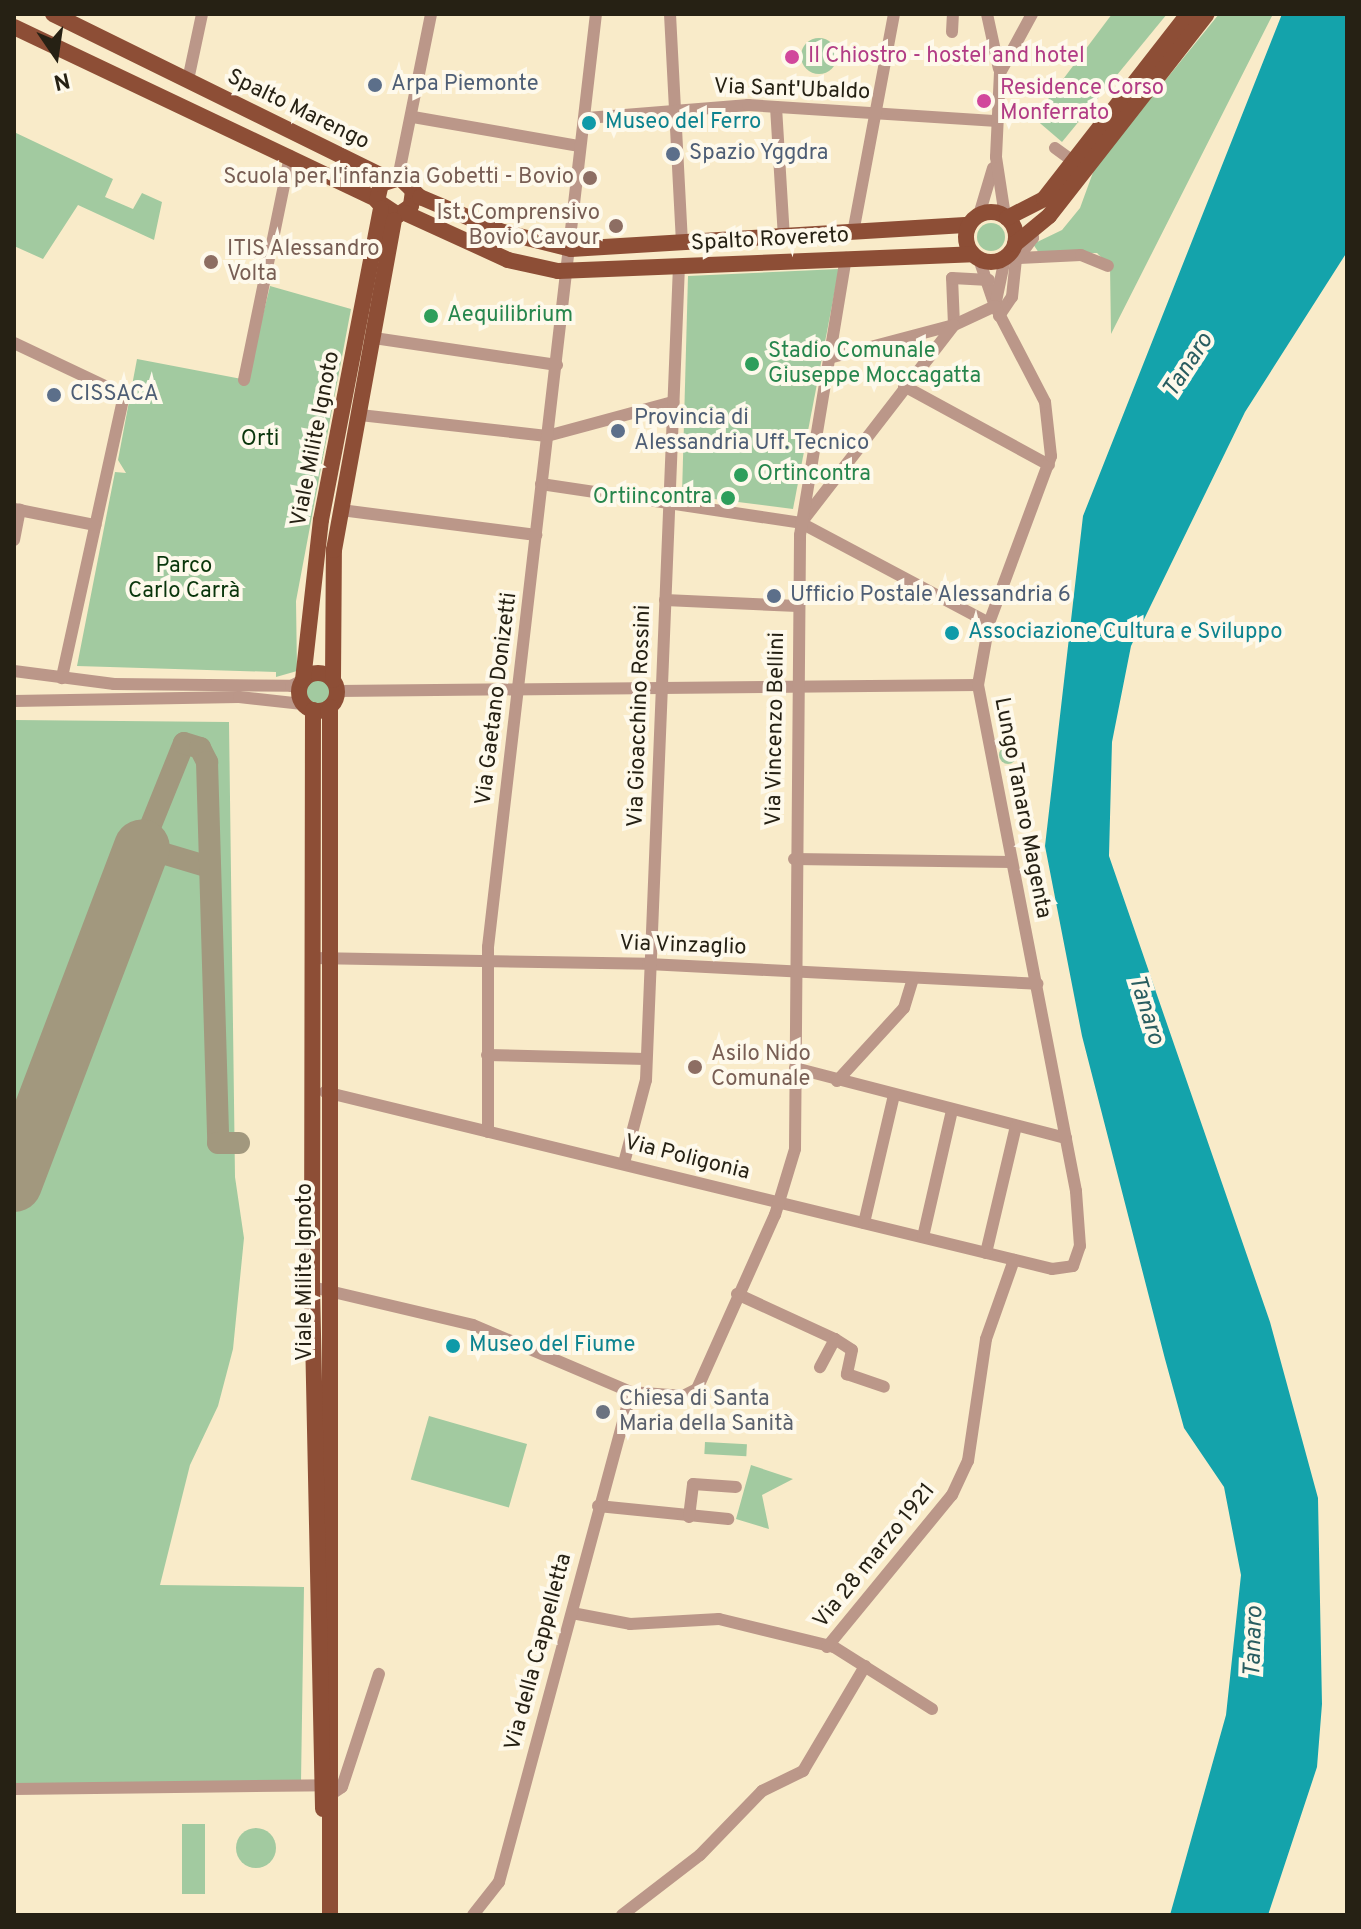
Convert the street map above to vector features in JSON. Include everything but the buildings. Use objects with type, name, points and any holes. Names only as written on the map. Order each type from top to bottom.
[{"type":"main road","name":"Spalto Marengo","points":[[53,14],[394,178],[413,191]]},
{"type":"main road","points":[[1013,253],[1006,217],[1033,209],[1074,162],[1188,14]]},
{"type":"main road","points":[[1013,253],[1207,14]]},
{"type":"main road","name":"Spalto Marengo","points":[[14,27],[290,156],[402,214]]},
{"type":"main road","points":[[181,106],[188,80]]},
{"type":"main road","points":[[379,204],[394,178]]},
{"type":"main road","points":[[413,191],[515,237],[571,249]]},
{"type":"main road","name":"Viale Milite Ignoto","points":[[335,685],[330,600],[341,510],[374,338],[402,214],[413,191]]},
{"type":"main road","name":"Viale Milite Ignoto","points":[[330,1915],[326,1788],[320,958],[315,707],[303,680],[321,520],[379,204]]},
{"type":"main road","points":[[402,214],[517,263],[569,271]]},
{"type":"main road","name":"Spalto Rovereto","points":[[571,249],[853,233],[1006,217]]},
{"type":"main road","points":[[974,220],[976,256]]},
{"type":"main road","name":"Spalto Rovereto","points":[[569,271],[1013,253]]},
{"type":"main road","points":[[303,680],[319,672],[335,685],[315,707]]},
{"type":"street","points":[[188,80],[202,14]]},
{"type":"street","points":[[394,178],[413,117],[431,14]]},
{"type":"street","name":"Via Gaetano Donizetti","points":[[488,1132],[487,961],[541,484],[569,271],[580,146],[587,118],[596,14]]},
{"type":"street","points":[[670,14],[682,243]]},
{"type":"street","points":[[853,233],[873,112],[894,14]]},
{"type":"street","points":[[952,32],[953,14]]},
{"type":"street","points":[[987,14],[1000,73],[996,157],[1006,217]]},
{"type":"street","points":[[1000,73],[1032,14]]},
{"type":"street","name":"Via Sant'Ubaldo","points":[[587,118],[675,107],[776,107],[997,121]]},
{"type":"street","points":[[776,107],[784,237]]},
{"type":"street","points":[[413,117],[580,146]]},
{"type":"street","points":[[1055,148],[1074,162]]},
{"type":"street","points":[[244,380],[290,156]]},
{"type":"street","points":[[974,220],[996,157]]},
{"type":"street","points":[[443,229],[457,211]]},
{"type":"street","points":[[829,358],[997,311],[1013,253],[1081,255],[1108,266]]},
{"type":"street","name":"Lungo Tanaro Magenta","points":[[976,256],[989,280],[997,311],[1045,402],[1049,465],[989,623],[978,685],[1066,1138],[1080,1246],[1073,1266],[1052,1269]]},
{"type":"street","name":"Via Vincenzo Bellini","points":[[631,1392],[695,1392],[780,1202],[795,1149],[794,859],[801,523],[846,258]]},
{"type":"street","name":"Via Gioacchino Rossini","points":[[624,1163],[646,1059],[679,267]]},
{"type":"street","points":[[801,523],[954,325],[952,278],[989,280]]},
{"type":"street","points":[[374,338],[557,365]]},
{"type":"street","points":[[14,343],[124,395],[62,678]]},
{"type":"street","points":[[904,386],[1049,465]]},
{"type":"street","points":[[360,415],[547,436],[673,402]]},
{"type":"street","points":[[541,484],[801,523],[989,623]]},
{"type":"street","points":[[14,540],[17,510],[95,525]]},
{"type":"street","points":[[341,510],[536,535]]},
{"type":"street","points":[[665,600],[798,606]]},
{"type":"street","points":[[14,671],[62,678],[288,686],[303,680]]},
{"type":"street","points":[[335,685],[518,691],[978,685]]},
{"type":"street","points":[[14,701],[315,707]]},
{"type":"street","points":[[794,859],[1012,862]]},
{"type":"street","name":"Via Vinzaglio","points":[[320,958],[648,964],[1037,984]]},
{"type":"street","points":[[837,1081],[904,1008],[913,978]]},
{"type":"street","points":[[487,1055],[646,1059]]},
{"type":"street","points":[[795,1068],[1066,1138]]},
{"type":"street","name":"Via Poligonia","points":[[320,1092],[624,1163],[1052,1269]]},
{"type":"street","points":[[864,1223],[894,1095]]},
{"type":"street","points":[[923,1237],[952,1110]]},
{"type":"street","points":[[986,1253],[1016,1126]]},
{"type":"street","name":"Via 28 marzo 1921","points":[[827,1647],[952,1495],[968,1461],[986,1339],[1014,1260]]},
{"type":"street","points":[[320,1287],[473,1325],[631,1392]]},
{"type":"street","points":[[737,1294],[835,1339],[852,1350],[847,1374],[884,1387]]},
{"type":"street","points":[[820,1367],[835,1339]]},
{"type":"street","name":"Via della Cappelletta","points":[[473,1915],[499,1882],[631,1392]]},
{"type":"street","points":[[689,1517],[693,1484],[736,1487]]},
{"type":"street","points":[[598,1506],[728,1519]]},
{"type":"street","points":[[572,1613],[630,1624],[719,1619],[827,1647],[865,1666],[932,1709]]},
{"type":"street","points":[[622,1915],[700,1855],[762,1791],[803,1771],[865,1666]]},
{"type":"street","points":[[14,1789],[342,1787],[379,1674]]},
{"type":"green space","points":[[1112,14],[1167,14],[1062,142],[1034,118]]},
{"type":"green space","points":[[1219,14],[1273,14],[1111,334],[1110,266],[1097,253],[1039,253],[1033,244],[1062,230],[1080,208],[1095,167]]},
{"type":"green space","points":[[819,38],[831,44],[837,56],[831,68],[819,74],[807,68],[801,56],[807,44]]},
{"type":"green space","points":[[14,132],[113,179],[105,197],[133,209],[142,193],[162,202],[154,240],[78,205],[43,259],[14,246]]},
{"type":"green space","points":[[991,223],[1001,227],[1005,237],[1001,247],[991,251],[981,247],[977,237],[981,227]]},
{"type":"green space","name":"Stadio Comunale Giuseppe Moccagatta","points":[[839,269],[793,509],[682,495],[688,276]]},
{"type":"green space","points":[[270,286],[351,309],[296,601],[297,671],[276,677],[276,672],[77,666],[115,472],[126,473],[118,460],[137,359],[247,380]]},
{"type":"green space","points":[[318,680],[326,684],[330,692],[326,700],[318,704],[310,700],[306,692],[310,684]]},
{"type":"green space","points":[[14,720],[229,722],[235,1177],[244,1238],[233,1349],[218,1406],[190,1465],[160,1585],[304,1587],[301,1783],[14,1787]]},
{"type":"green space","points":[[1008,746],[1017,755],[1008,764],[999,755]]},
{"type":"green space","points":[[429,1416],[527,1444],[509,1508],[411,1479]]},
{"type":"green space","points":[[705,1442],[747,1444],[746,1456],[704,1454]]},
{"type":"green space","points":[[751,1465],[793,1479],[762,1495],[769,1529],[736,1519]]},
{"type":"green space","points":[[182,1824],[205,1824],[205,1894],[182,1894]]},
{"type":"green space","points":[[256,1828],[270,1834],[276,1848],[270,1862],[256,1868],[242,1862],[236,1848],[242,1834]]},
{"type":"water","name":"Tanaro","points":[[1282,14],[1347,14],[1347,252],[1245,412],[1131,646],[1112,742],[1109,856],[1270,1322],[1318,1498],[1322,1704],[1317,1767],[1268,1915],[1170,1915],[1226,1715],[1241,1575],[1224,1487],[1184,1428],[1165,1359],[1082,1036],[1045,846],[1083,516]]},
{"type":"taxiway","points":[[209,867],[142,847],[184,743],[200,748],[207,762],[218,1143],[239,1143]]},
{"type":"runway","points":[[14,1184],[142,847]]},
{"type":"place","name":"Il Chiostro - hostel and hotel","points":[[792,57]]},
{"type":"place","name":"Arpa Piemonte","points":[[375,85]]},
{"type":"place","name":"Residence Corso Monferrato","points":[[984,101]]},
{"type":"place","name":"Museo del Ferro","points":[[589,123]]},
{"type":"place","name":"Spazio Yggdra","points":[[673,154]]},
{"type":"place","name":"Scuola per l'infanzia Gobetti - Bovio","points":[[590,178]]},
{"type":"place","name":"Ist. Comprensivo Bovio Cavour","points":[[616,226]]},
{"type":"place","name":"ITIS Alessandro Volta","points":[[211,262]]},
{"type":"place","name":"Aequilibrium","points":[[431,316]]},
{"type":"place","name":"Stadio Comunale Giuseppe Moccagatta","points":[[752,364]]},
{"type":"place","name":"CISSACA","points":[[54,395]]},
{"type":"place","name":"Provincia di Alessandria Uff. Tecnico","points":[[618,431]]},
{"type":"place","name":"Ortincontra","points":[[741,475]]},
{"type":"place","name":"Ortiincontra","points":[[728,498]]},
{"type":"place","name":"Ufficio Postale Alessandria 6","points":[[774,596]]},
{"type":"place","name":"Associazione Cultura e Sviluppo","points":[[952,633]]},
{"type":"place","name":"Asilo Nido Comunale","points":[[695,1067]]},
{"type":"place","name":"Museo del Fiume","points":[[453,1346]]},
{"type":"place","name":"Chiesa di Santa Maria della Sanità","points":[[603,1412]]},
{"type":"park label","name":"Orti","points":[[260,440]]},
{"type":"park label","name":"Parco Carlo Carrà","points":[[184,578]]}]
